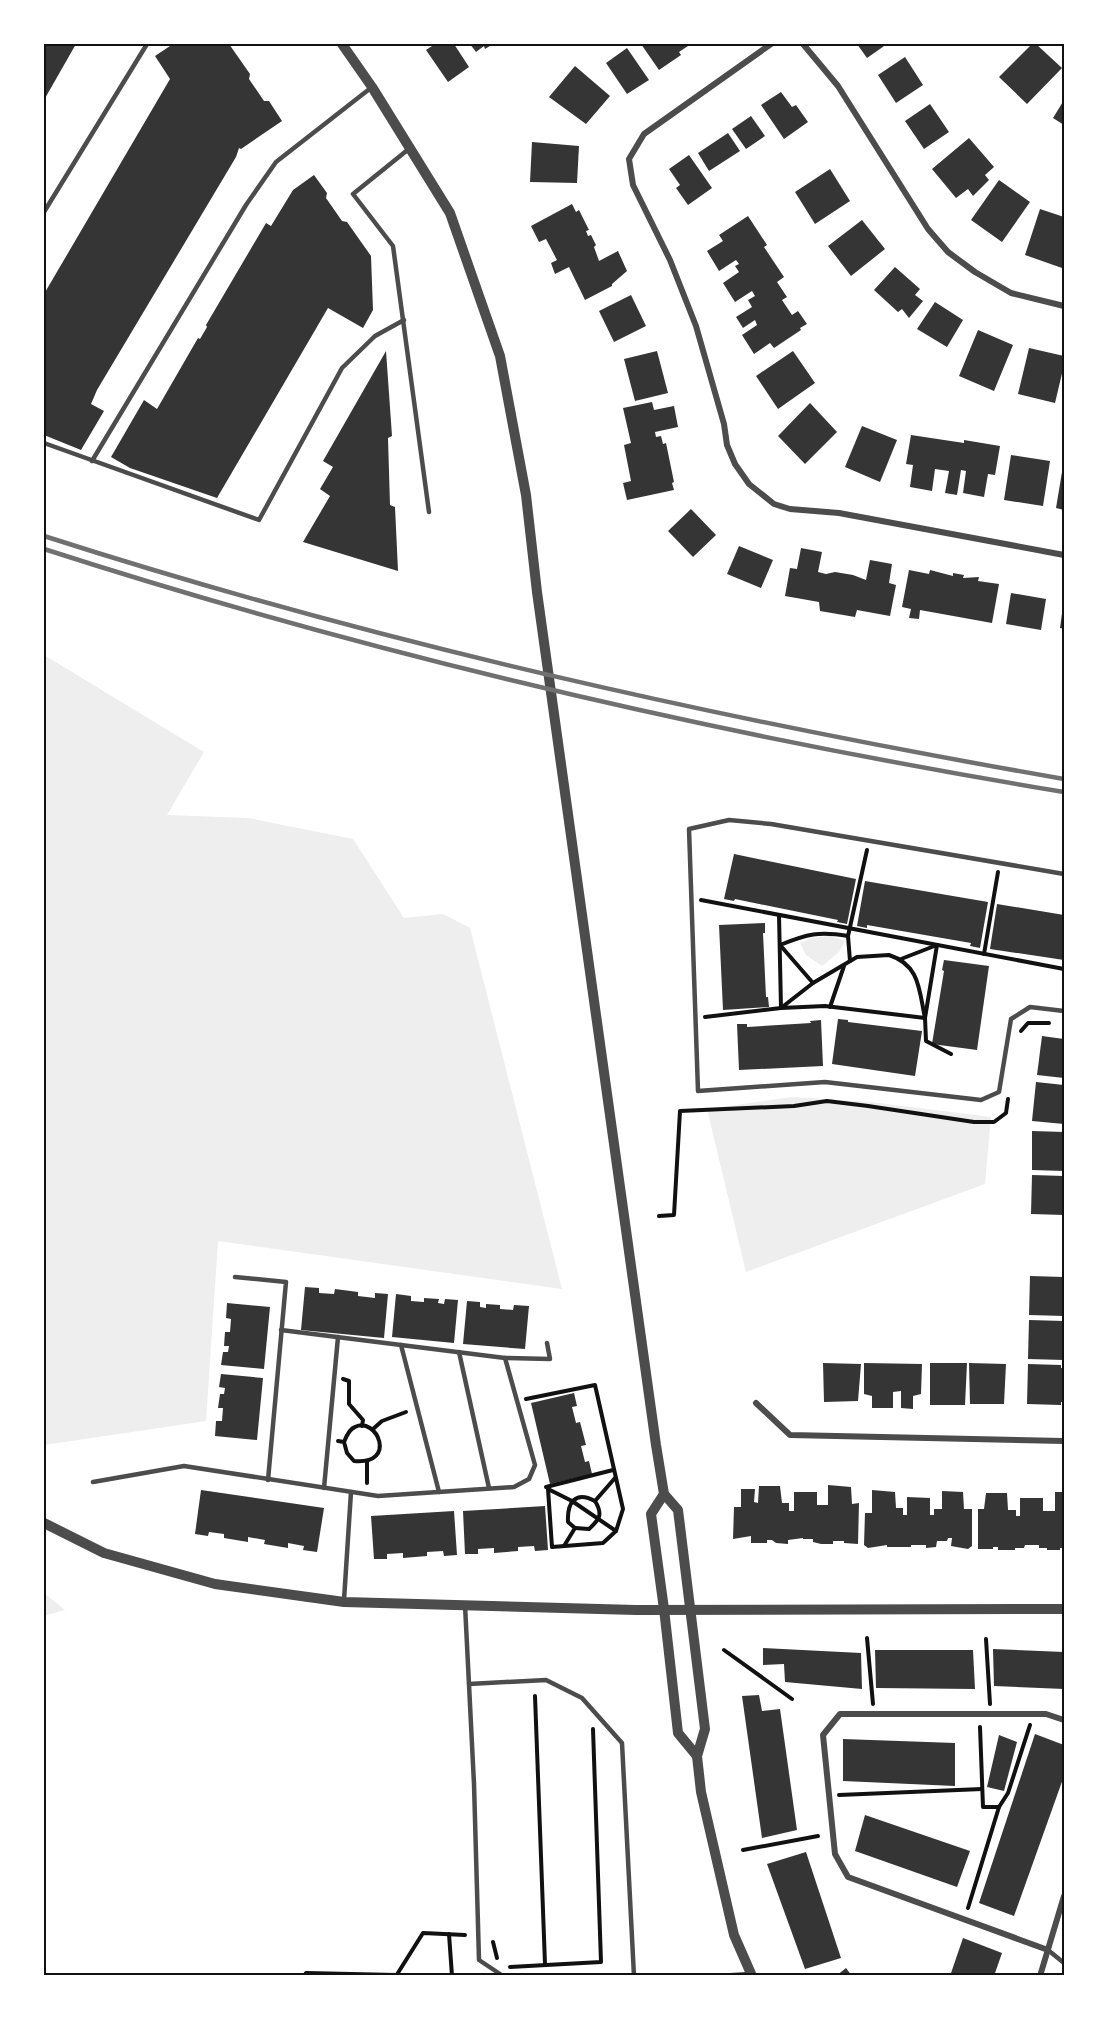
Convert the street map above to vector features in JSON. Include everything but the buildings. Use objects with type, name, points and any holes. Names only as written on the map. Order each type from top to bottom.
[{"type":"street","points":[[342,44],[372,87],[450,213],[500,356],[526,495],[566,803],[664,1494],[678,1510],[705,1729],[697,1756],[701,1792],[734,1935],[752,1975]]},
{"type":"street","points":[[771,44],[644,134],[629,159],[633,185],[670,260],[696,326],[724,424],[727,445],[735,464],[748,484],[774,504],[790,509],[839,513],[1065,555]]},
{"type":"street","points":[[803,44],[838,86],[928,229],[948,252],[975,272],[1011,293],[1065,306]]},
{"type":"street","points":[[756,1403],[790,1435],[1065,1441]]},
{"type":"street","points":[[664,1494],[651,1514],[678,1733],[697,1756]]},
{"type":"street","points":[[44,1523],[104,1554],[215,1584],[344,1602],[664,1610],[1065,1609]]},
{"type":"street","points":[[1048,1950],[848,1877],[836,1854],[823,1735],[840,1714],[1046,1714],[1065,1720]]},
{"type":"street","points":[[1040,1976],[1065,1896]]},
{"type":"lane","points":[[44,212],[147,44]]},
{"type":"lane","points":[[92,461],[246,205],[276,162],[372,87]]},
{"type":"lane","points":[[410,148],[353,194],[393,246],[429,512]]},
{"type":"lane","points":[[44,443],[259,520],[342,368],[375,336],[404,320]]},
{"type":"lane","points":[[1065,874],[771,824],[729,820],[688,829],[698,1091],[825,1082],[981,1100],[999,1092],[1011,1019],[1030,1007],[1065,1011]]},
{"type":"lane","points":[[235,1277],[286,1282],[268,1480]]},
{"type":"lane","points":[[281,1330],[505,1358],[550,1359],[547,1343]]},
{"type":"lane","points":[[324,1488],[338,1337]]},
{"type":"lane","points":[[401,1345],[439,1492]]},
{"type":"lane","points":[[459,1352],[489,1488]]},
{"type":"lane","points":[[93,1482],[184,1466],[378,1496],[514,1487],[529,1479],[535,1465],[505,1358]]},
{"type":"lane","points":[[344,1602],[351,1492]]},
{"type":"lane","points":[[465,1605],[479,1960],[503,1976]]},
{"type":"lane","points":[[469,1684],[546,1680],[582,1698],[622,1743],[634,1976]]},
{"type":"lane","points":[[1048,1950],[1065,1963]]},
{"type":"lane","points":[[718,1976],[752,1975]]},
{"type":"path","points":[[850,961],[848,936],[868,840]]},
{"type":"path","points":[[984,954],[999,862]]},
{"type":"path","points":[[691,899],[1065,969]]},
{"type":"path","points":[[779,915],[782,1008]]},
{"type":"path","points":[[780,945],[816,933],[827,932],[848,936]]},
{"type":"path","points":[[780,945],[813,983]]},
{"type":"path","points":[[901,959],[937,945]]},
{"type":"path","points":[[925,1018],[937,945]]},
{"type":"path","points":[[782,1008],[813,983],[857,957],[889,955],[901,959],[916,975],[925,1018],[926,1041],[951,1054]]},
{"type":"path","points":[[830,1006],[844,965]]},
{"type":"path","points":[[696,1018],[782,1008],[830,1006],[925,1018]]},
{"type":"path","points":[[1017,1035],[1028,1023],[1053,1023]]},
{"type":"path","points":[[659,1216],[674,1215],[680,1111],[794,1106],[827,1101],[974,1122],[994,1122],[1006,1113],[1009,1091]]},
{"type":"path","points":[[334,1375],[349,1381],[349,1404],[363,1420],[362,1426]]},
{"type":"path","points":[[517,1401],[596,1385],[623,1509],[616,1531],[603,1543],[552,1547],[548,1489],[616,1531]]},
{"type":"path","points":[[373,1429],[382,1421],[417,1407]]},
{"type":"path","points":[[356,1426],[362,1426],[373,1429],[379,1439],[379,1452],[367,1462],[354,1461],[347,1453],[344,1442],[350,1430],[356,1426]]},
{"type":"path","points":[[328,1439],[344,1442]]},
{"type":"path","points":[[367,1462],[367,1495]]},
{"type":"path","points":[[546,1488],[613,1470]]},
{"type":"path","points":[[595,1501],[616,1477]]},
{"type":"path","points":[[585,1496],[595,1501],[601,1514],[599,1520],[589,1529],[575,1528],[568,1522],[568,1510],[572,1502],[585,1496]]},
{"type":"path","points":[[564,1546],[575,1528]]},
{"type":"path","points":[[867,1638],[874,1714]]},
{"type":"path","points":[[987,1639],[991,1714]]},
{"type":"path","points":[[724,1650],[792,1699]]},
{"type":"path","points":[[535,1696],[545,1964]]},
{"type":"path","points":[[965,1920],[999,1806],[1008,1793],[1033,1714]]},
{"type":"path","points":[[980,1727],[983,1807],[999,1806]]},
{"type":"path","points":[[493,1942],[495,1957],[508,1967],[601,1962],[593,1729]]},
{"type":"path","points":[[829,1795],[982,1789]]},
{"type":"path","points":[[743,1850],[818,1836]]},
{"type":"path","points":[[304,1976],[306,1973],[396,1975],[423,1934],[465,1935]]},
{"type":"path","points":[[449,1934],[452,1976]]},
{"type":"shaded area","points":[[44,655],[204,752],[167,815],[248,818],[353,839],[404,918],[443,914],[470,928],[562,1289],[218,1241],[206,1421],[44,1445]]},
{"type":"shaded area","points":[[830,936],[845,941],[839,952],[822,966],[806,955],[800,943],[811,938]]},
{"type":"shaded area","points":[[792,1097],[871,1102],[991,1117],[985,1184],[746,1272],[707,1109]]},
{"type":"shaded area","points":[[44,1593],[65,1610],[44,1616]]},
{"type":"railway","points":[[44,536],[295,611],[550,675],[806,731],[1064,779]]},
{"type":"railway","points":[[44,549],[295,624],[549,689],[806,745],[1064,792]]}]
